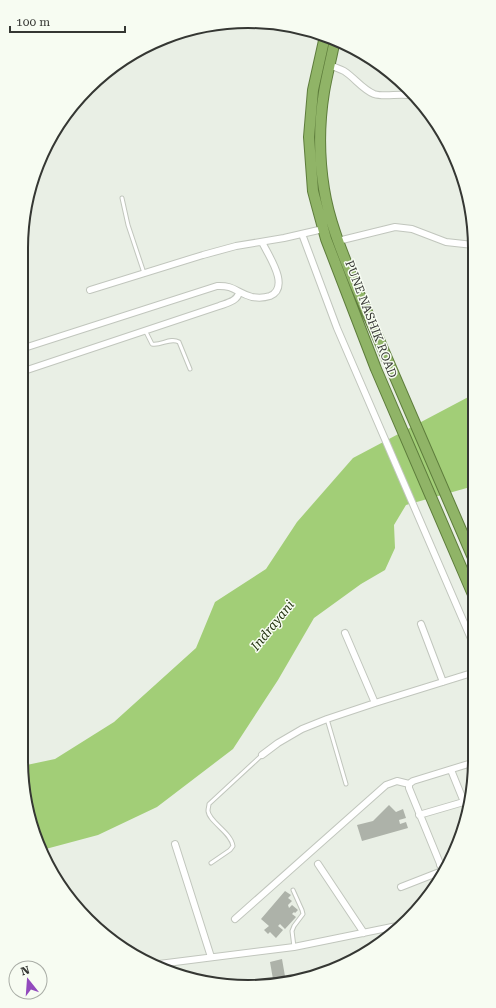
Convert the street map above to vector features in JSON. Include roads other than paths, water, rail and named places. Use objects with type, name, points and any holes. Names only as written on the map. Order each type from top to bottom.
[{"type":"highway","name":"PUNE NASHIK ROAD","points":[[324,42],[313,90],[310,137],[313,191],[323,229],[376,369],[468,584]]},
{"type":"highway","name":"PUNE NASHIK ROAD","points":[[334,46],[324,92],[320,137],[324,189],[338,241],[356,288],[390,363],[468,546]]},
{"type":"street","points":[[330,65],[344,71],[361,86],[374,94],[406,94]]},
{"type":"street","points":[[338,241],[395,227],[412,229],[446,242],[468,244]]},
{"type":"street","points":[[90,290],[203,254],[323,229]]},
{"type":"street","points":[[302,234],[337,328],[468,632]]},
{"type":"street","points":[[28,347],[217,286],[232,287],[239,292],[259,298],[274,294],[278,288],[279,282],[277,272],[262,242]]},
{"type":"street","points":[[28,370],[235,300],[239,296],[239,292]]},
{"type":"street","points":[[420,624],[443,682]]},
{"type":"street","points":[[345,633],[374,703]]},
{"type":"street","points":[[262,755],[278,743],[302,729],[326,719],[468,674]]},
{"type":"street","points":[[235,919],[386,785],[397,781],[409,784],[413,781],[468,764]]},
{"type":"street","points":[[451,770],[464,800]]},
{"type":"street","points":[[409,784],[409,788],[419,814],[441,866]]},
{"type":"street","points":[[419,814],[464,801]]},
{"type":"street","points":[[174,844],[212,957]]},
{"type":"street","points":[[318,864],[364,933]]},
{"type":"street","points":[[401,887],[439,870]]},
{"type":"street","points":[[165,963],[294,947],[390,927]]},
{"type":"lane","points":[[122,198],[128,225],[144,273]]},
{"type":"lane","points":[[145,330],[152,344],[156,345],[172,340],[179,342],[190,369]]},
{"type":"lane","points":[[326,719],[346,784]]},
{"type":"lane","points":[[211,863],[230,850],[233,846],[232,840],[211,817],[208,811],[209,804],[262,755]]},
{"type":"lane","points":[[293,890],[303,914],[292,931],[294,947]]},
{"type":"water","name":"Indrayani","points":[[468,397],[468,488],[406,505],[394,525],[395,548],[385,570],[361,584],[314,618],[278,680],[233,749],[157,807],[98,835],[47,849],[35,817],[30,789],[28,765],[55,759],[114,722],[196,648],[215,602],[266,569],[297,522],[353,458]]}]
